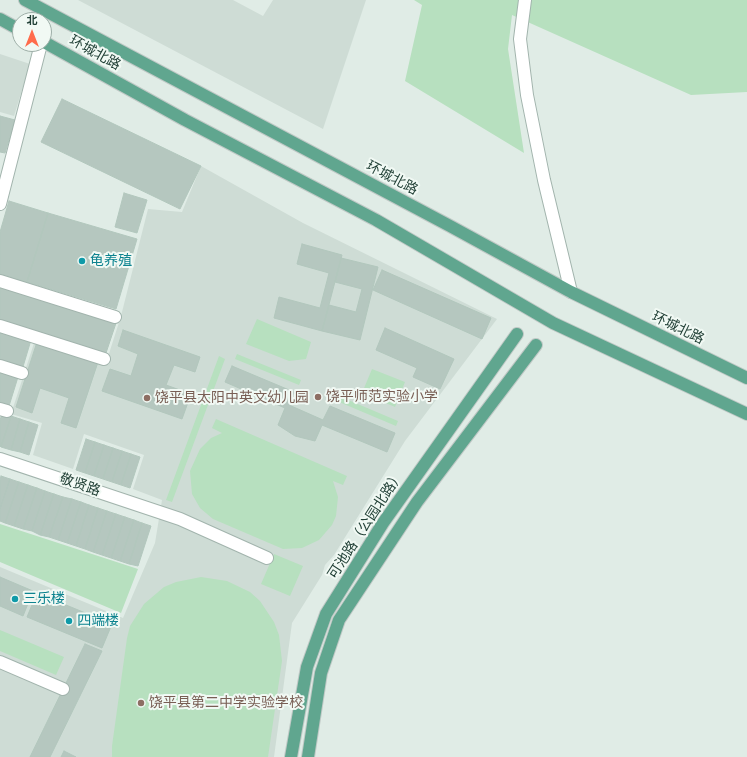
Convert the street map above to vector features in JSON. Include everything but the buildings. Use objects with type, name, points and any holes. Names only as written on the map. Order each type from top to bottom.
[{"type":"main road","name":"环城北路","points":[[25,0],[571,292],[747,378]]},
{"type":"main road","points":[[0,19],[12,26]]},
{"type":"main road","name":"环城北路","points":[[52,46],[185,120],[376,220],[553,323],[747,414]]},
{"type":"main road","name":"可池路（公园北路）","points":[[292,757],[307,667],[326,614],[383,523],[517,334]]},
{"type":"main road","points":[[308,757],[321,673],[339,620],[417,502],[536,345]]},
{"type":"street","points":[[525,0],[520,40],[527,95],[544,180],[571,292]]},
{"type":"street","points":[[1,199],[6,158],[39,52]]},
{"type":"street","points":[[0,281],[114,317]]},
{"type":"street","points":[[0,326],[104,359]]},
{"type":"street","points":[[0,366],[22,373]]},
{"type":"street","name":"敬贤路","points":[[0,459],[180,519],[266,558]]},
{"type":"street","points":[[0,662],[63,689]]},
{"type":"shaded area","points":[[78,0],[233,0],[263,16],[273,0],[366,0],[323,129]]},
{"type":"shaded area","points":[[0,54],[30,64],[14,116],[0,112]]},
{"type":"shaded area","points":[[201,166],[303,223],[497,319],[405,441],[334,555],[325,565],[322,575],[292,623],[274,757],[0,757],[0,567],[123,618],[155,543],[162,500],[133,489],[144,455],[84,434],[73,469],[33,455],[42,423],[11,414],[35,340],[106,363],[121,316],[148,209],[182,212]]},
{"type":"green space","points":[[414,0],[747,0],[747,92],[691,95],[512,15],[508,49],[524,153],[405,81],[422,5]]},
{"type":"green space","points":[[257,319],[311,342],[306,359],[289,361],[246,344]]},
{"type":"green space","points":[[237,354],[301,380],[299,385],[235,359]]},
{"type":"green space","points":[[219,356],[225,359],[172,502],[166,500]]},
{"type":"green space","points":[[372,369],[405,382],[395,407],[362,393]]},
{"type":"green space","points":[[334,394],[398,421],[396,426],[332,399]]},
{"type":"green space","points":[[216,419],[347,476],[343,485],[333,481],[338,497],[336,516],[332,525],[319,540],[302,548],[283,549],[213,519],[200,508],[192,494],[190,471],[200,449],[211,438],[222,433],[212,428]]},
{"type":"green space","points":[[0,524],[138,569],[121,613],[0,562]]},
{"type":"green space","points":[[274,554],[303,566],[290,596],[261,584]]},
{"type":"green space","points":[[201,577],[227,581],[250,592],[260,601],[274,622],[279,635],[282,661],[268,757],[112,757],[112,746],[130,626],[144,604],[164,587],[176,582]]},
{"type":"green space","points":[[0,630],[64,657],[56,675],[0,651]]},
{"type":"place","name":"龟养殖","points":[[82,261]]},
{"type":"place","name":"饶平师范实验小学","points":[[318,397]]},
{"type":"place","name":"饶平县太阳中英文幼儿园","points":[[147,398]]},
{"type":"place","name":"三乐楼","points":[[15,599]]},
{"type":"place","name":"四端楼","points":[[69,621]]},
{"type":"place","name":"饶平县第二中学实验学校","points":[[141,703]]}]
